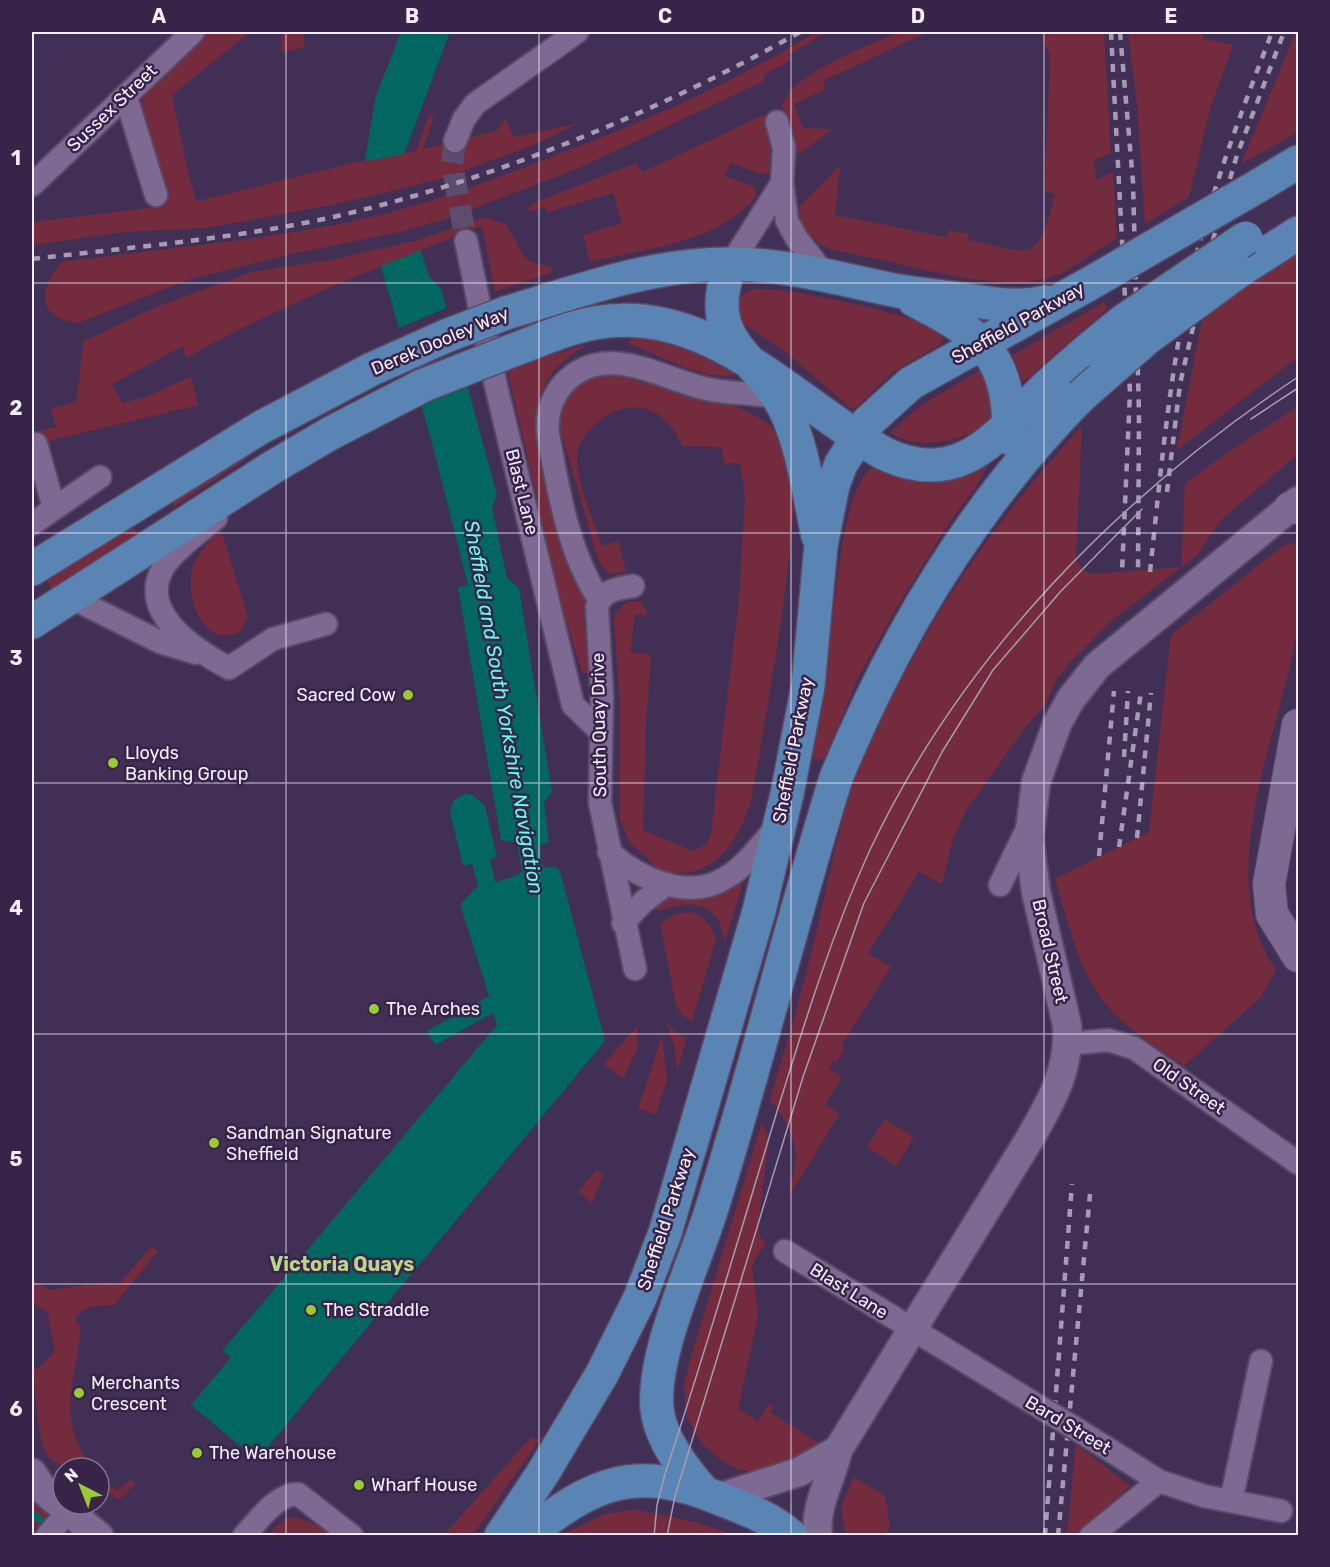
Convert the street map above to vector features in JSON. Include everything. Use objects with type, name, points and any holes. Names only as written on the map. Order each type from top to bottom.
[{"type":"highway","name":"Sheffield Parkway","points":[[501,1536],[576,1420],[652,1269],[759,911],[808,686],[821,545],[833,485],[841,464],[857,436],[868,422],[911,383],[1081,289],[1299,162]]},
{"type":"highway","points":[[748,362],[857,436],[896,458],[921,464],[941,464],[971,455],[1009,426],[1044,388],[1131,316],[1246,238],[1299,208]]},
{"type":"highway","points":[[711,1494],[676,1455],[659,1420],[658,1382],[664,1353],[710,1215],[836,778],[857,728],[912,621],[954,551],[995,495],[1081,396],[1146,339],[1239,271],[1299,233]]},
{"type":"highway","name":"Derek Dooley Way","points":[[32,569],[260,428],[372,369],[446,336],[506,313],[670,269],[731,264],[825,275],[895,290]]},
{"type":"highway","points":[[731,264],[724,283],[722,303],[730,337],[748,362],[767,381],[787,413],[800,451],[821,545]]},
{"type":"highway","points":[[895,290],[1022,306],[1050,302],[1081,289]]},
{"type":"highway","points":[[895,290],[960,324],[981,344],[1002,377],[1010,403],[1007,460],[995,495]]},
{"type":"highway","name":"Derek Dooley Way","points":[[32,622],[331,432],[424,386],[508,352],[594,323],[632,320],[671,325],[692,332],[720,344],[748,362]]},
{"type":"highway","points":[[526,1536],[567,1504],[609,1485],[646,1480],[711,1494],[763,1515],[791,1536]]},
{"type":"main road","points":[[1299,725],[1269,884],[1272,914],[1299,956]]},
{"type":"street","name":"Sussex Street","points":[[32,185],[193,32]]},
{"type":"street","points":[[455,141],[464,119],[475,104],[577,32]]},
{"type":"street","points":[[126,97],[156,195]]},
{"type":"street","points":[[777,122],[785,159],[782,183],[787,221],[797,239],[825,275]]},
{"type":"street","points":[[731,264],[782,183]]},
{"type":"street","name":"Blast Lane","points":[[466,241],[496,386],[573,705],[601,732]]},
{"type":"street","points":[[633,586],[617,589],[599,599],[584,573],[573,544],[547,421],[551,405],[563,384],[592,365],[614,362],[701,388],[778,398],[828,416]]},
{"type":"street","points":[[36,444],[54,508]]},
{"type":"street","points":[[208,657],[178,633],[166,619],[158,597],[160,576],[170,558],[273,467]]},
{"type":"street","points":[[32,524],[100,477]]},
{"type":"street","name":"Broad Street","points":[[818,1536],[819,1507],[834,1467],[837,1450],[913,1331],[1048,1107],[1063,1073],[1068,1044],[1067,1025],[1036,892],[1029,825],[1036,782],[1064,710],[1089,675],[1150,621],[1296,506]]},
{"type":"street","points":[[70,597],[160,642],[208,657],[229,668],[273,639],[326,624]]},
{"type":"street","name":"South Quay Drive","points":[[599,599],[597,616],[602,694],[600,803],[623,923],[635,969]]},
{"type":"street","points":[[609,852],[638,873],[667,884],[690,887],[717,884],[750,858],[780,823]]},
{"type":"street","points":[[1000,885],[1029,825]]},
{"type":"street","points":[[623,923],[643,902],[667,884]]},
{"type":"street","name":"Old Street","points":[[1068,1044],[1108,1040],[1134,1048],[1299,1163]]},
{"type":"street","name":"Blast Lane","points":[[785,1251],[913,1331]]},
{"type":"street","name":"Bard Street","points":[[913,1331],[1159,1481],[1204,1496],[1281,1511]]},
{"type":"street","points":[[1231,1501],[1261,1361]]},
{"type":"street","name":"Broad Street","points":[[711,1494],[799,1472],[837,1450]]},
{"type":"street","points":[[32,1473],[51,1497]]},
{"type":"street","points":[[1091,1536],[1159,1481]]},
{"type":"street","points":[[244,1536],[269,1509],[286,1496],[298,1494],[352,1536]]},
{"type":"street","points":[[47,1536],[64,1516]]},
{"type":"street","points":[[73,1516],[99,1536]]},
{"type":"shaded area","points":[[206,32],[250,32],[172,95],[189,178],[197,201],[353,163],[416,151],[430,112],[433,119],[423,149],[496,131],[505,119],[514,137],[580,123],[531,146],[441,179],[332,205],[206,228],[125,232],[32,245],[32,222],[165,206],[143,137],[140,109],[143,99],[154,83]]},
{"type":"shaded area","points":[[281,32],[303,32],[305,47],[282,52]]},
{"type":"shaded area","points":[[815,32],[827,32],[790,54],[791,60],[764,75],[764,81],[577,169],[446,219],[400,232],[287,255],[190,279],[78,323],[54,315],[48,309],[45,301],[48,282],[62,262],[314,229],[401,210],[475,186],[652,116],[752,69]]},
{"type":"shaded area","points":[[899,32],[928,32],[823,81],[826,89],[794,104],[803,128],[833,129],[799,154],[784,121],[782,110],[786,98],[796,86],[830,63]]},
{"type":"shaded area","points":[[1052,32],[1104,32],[1111,153],[1094,160],[1096,180],[1113,172],[1117,238],[1065,272],[1044,279],[1019,283],[962,278],[831,249],[808,233],[801,221],[799,207],[840,166],[835,215],[947,237],[948,230],[969,234],[968,240],[1020,250],[1030,249],[1037,244],[1049,217],[1055,194],[1045,191],[1050,54],[1042,37]]},
{"type":"shaded area","points":[[1128,32],[1203,32],[1203,39],[1233,45],[1210,109],[1189,197],[1145,224],[1137,105]]},
{"type":"shaded area","points":[[1296,32],[1298,132],[1241,164]]},
{"type":"shaded area","points":[[765,114],[770,137],[770,171],[761,174],[730,163],[725,176],[755,187],[756,197],[739,213],[700,235],[657,248],[590,262],[583,235],[622,223],[613,193],[548,212],[545,207],[525,213],[533,203],[636,163],[643,172]]},
{"type":"shaded area","points":[[485,217],[507,225],[526,258],[550,266],[553,272],[495,292],[482,226],[295,303],[186,358],[183,346],[112,384],[123,403],[149,396],[191,376],[198,405],[32,445],[32,433],[56,427],[51,409],[76,402],[84,341],[158,306],[252,272],[335,259],[418,240]]},
{"type":"shaded area","points":[[1298,249],[1298,357],[1177,450],[1203,315]]},
{"type":"shaded area","points":[[751,289],[792,292],[881,310],[908,318],[945,335],[939,345],[894,371],[853,410],[787,353],[738,320],[738,299]]},
{"type":"shaded area","points":[[1104,302],[1108,308],[1023,382],[1013,355]]},
{"type":"shaded area","points":[[636,330],[665,334],[737,373],[722,376],[708,374],[628,343]]},
{"type":"shaded area","points":[[588,344],[561,363],[554,371],[544,388],[538,410],[587,595],[584,620],[589,673],[583,674],[563,611],[507,368]]},
{"type":"shaded area","points":[[610,371],[719,400],[758,417],[772,427],[780,437],[791,470],[794,509],[788,567],[751,800],[745,818],[728,848],[717,860],[703,868],[688,872],[670,873],[650,868],[652,862],[630,843],[620,819],[620,703],[615,614],[627,602],[640,601],[647,615],[635,614],[630,652],[651,655],[646,722],[643,830],[693,851],[707,844],[711,833],[739,599],[745,497],[740,463],[725,463],[721,447],[682,446],[666,421],[656,413],[644,408],[632,407],[620,410],[594,425],[580,443],[577,467],[586,502],[602,546],[618,541],[626,571],[613,574],[606,572],[598,559],[560,428],[560,413],[563,402],[579,382]]},
{"type":"shaded area","points":[[979,371],[984,372],[995,402],[993,413],[977,430],[952,440],[926,443],[906,440],[890,433],[920,406]]},
{"type":"shaded area","points":[[1298,406],[1298,454],[1223,518],[1197,555],[1114,619],[1069,664],[1056,680],[1046,704],[1027,725],[965,812],[952,842],[942,884],[919,872],[868,953],[891,967],[841,1046],[845,1048],[829,1068],[842,1077],[825,1105],[840,1114],[790,1194],[796,1157],[795,1148],[786,1122],[770,1100],[806,976],[844,814],[856,775],[882,718],[918,648],[959,581],[1029,486],[1082,426],[1076,559],[1083,570],[1091,574],[1181,567],[1185,484]]},
{"type":"shaded area","points":[[238,450],[245,460],[175,506],[167,495]]},
{"type":"shaded area","points":[[989,462],[976,487],[950,521],[891,617],[858,678],[824,760],[809,757],[827,663],[846,524],[861,480],[872,468],[909,478]]},
{"type":"shaded area","points":[[128,520],[137,533],[52,589],[44,576]]},
{"type":"shaded area","points":[[221,530],[248,617],[242,630],[229,635],[217,634],[208,628],[194,606],[191,592],[195,562],[204,547]]},
{"type":"shaded area","points":[[1298,542],[1300,594],[1298,625],[1256,800],[1250,846],[1249,890],[1257,932],[1276,970],[1261,997],[1184,1066],[1132,1030],[1104,1002],[1093,986],[1077,952],[1055,879],[1149,832],[1171,635],[1284,545]]},
{"type":"shaded area","points":[[747,869],[725,942],[722,928],[710,911],[693,905],[682,905],[659,911],[654,905]]},
{"type":"shaded area","points":[[690,912],[707,921],[716,939],[692,1021],[682,1015],[676,1005],[661,928],[661,923],[673,915]]},
{"type":"shaded area","points":[[666,1021],[672,1029],[686,1039],[677,1072],[675,1047]]},
{"type":"shaded area","points":[[637,1026],[637,1049],[623,1079],[604,1064]]},
{"type":"shaded area","points":[[662,1036],[667,1080],[656,1114],[638,1109]]},
{"type":"shaded area","points":[[885,1119],[914,1137],[896,1166],[867,1147]]},
{"type":"shaded area","points":[[762,1122],[769,1139],[758,1224],[760,1236],[765,1244],[752,1265],[758,1316],[738,1408],[758,1421],[769,1404],[774,1407],[770,1412],[819,1443],[802,1458],[758,1472],[739,1470],[724,1462],[701,1443],[687,1417],[684,1385]]},
{"type":"shaded area","points":[[597,1170],[603,1175],[592,1203],[578,1192]]},
{"type":"shaded area","points":[[152,1246],[158,1251],[114,1305],[87,1308],[75,1320],[81,1327],[70,1399],[71,1416],[74,1433],[85,1456],[51,1456],[51,1459],[43,1444],[40,1431],[33,1368],[40,1367],[55,1352],[48,1313],[32,1303],[32,1281],[49,1290],[110,1282],[118,1285]]},
{"type":"shaded area","points":[[531,1437],[539,1440],[473,1535],[444,1535]]},
{"type":"shaded area","points":[[1076,1444],[1130,1486],[1076,1535],[1067,1536]]},
{"type":"shaded area","points":[[854,1477],[885,1496],[890,1527],[885,1535],[849,1535],[845,1532],[841,1506]]},
{"type":"shaded area","points":[[130,1480],[136,1483],[119,1500],[111,1494],[111,1486],[117,1491]]},
{"type":"shaded area","points":[[32,1491],[44,1505],[47,1514],[39,1530],[32,1526]]},
{"type":"shaded area","points":[[635,1509],[695,1522],[734,1535],[561,1535],[605,1514]]},
{"type":"shaded area","points":[[292,1516],[315,1524],[321,1522],[336,1536],[267,1536],[279,1524]]},
{"type":"water","points":[[401,32],[450,32],[404,154],[365,161],[376,95]]},
{"type":"water","name":"Sheffield and South Yorkshire Navigation","points":[[421,250],[429,276],[441,289],[497,495],[492,507],[507,578],[519,588],[552,792],[544,802],[549,842],[540,845],[541,863],[545,868],[555,866],[560,871],[605,1041],[257,1460],[191,1405],[231,1357],[223,1350],[497,1025],[493,1013],[435,1045],[427,1031],[489,996],[460,904],[478,886],[472,864],[463,866],[450,812],[454,800],[465,794],[473,795],[485,806],[497,857],[490,859],[495,882],[518,875],[522,871],[517,843],[501,840],[458,587],[468,585],[434,450],[381,266]]},
{"type":"pier","points":[[449,307],[470,384],[418,406],[396,329]]},
{"type":"waterway","points":[[32,1513],[46,1524]]},
{"type":"tunnel","points":[[455,141],[452,163],[466,241]]},
{"type":"tram line","points":[[654,1536],[657,1505],[665,1474],[818,984],[855,884],[907,780],[950,712],[998,647],[1051,586],[1108,528],[1168,474],[1232,424],[1298,377]]},
{"type":"tram line","points":[[1251,419],[1298,388]]},
{"type":"tram line","points":[[667,1536],[675,1496],[803,1077],[864,903],[942,752],[993,670],[1061,591],[1142,509]]},
{"type":"railway","points":[[32,259],[258,231],[296,225],[393,202],[513,164],[572,141],[689,90],[800,32]]},
{"type":"railway","points":[[1111,32],[1130,392],[1122,572]]},
{"type":"railway","points":[[1120,32],[1133,182],[1139,413],[1138,571]]},
{"type":"railway","points":[[1150,572],[1172,379],[1194,265],[1219,176],[1272,32]]},
{"type":"railway","points":[[1167,492],[1180,384],[1217,223],[1237,155],[1284,32]]},
{"type":"railway","points":[[1099,856],[1114,691]]},
{"type":"railway","points":[[1124,757],[1128,691]]},
{"type":"railway","points":[[1119,847],[1141,692]]},
{"type":"railway","points":[[1137,838],[1151,693]]},
{"type":"railway","points":[[1045,1536],[1072,1184]]},
{"type":"railway","points":[[1058,1536],[1090,1194]]},
{"type":"place","name":"Sacred Cow","points":[[408,695]]},
{"type":"place","name":"Lloyds Banking Group","points":[[113,763]]},
{"type":"place","name":"The Arches","points":[[374,1009]]},
{"type":"place","name":"Sandman Signature Sheffield","points":[[214,1143]]},
{"type":"place","name":"The Straddle","points":[[311,1310]]},
{"type":"place","name":"Merchants Crescent","points":[[79,1393]]},
{"type":"place","name":"The Warehouse","points":[[197,1453]]},
{"type":"place","name":"Wharf House","points":[[359,1485]]},
{"type":"district","name":"Victoria Quays","points":[[342,1264]]}]
